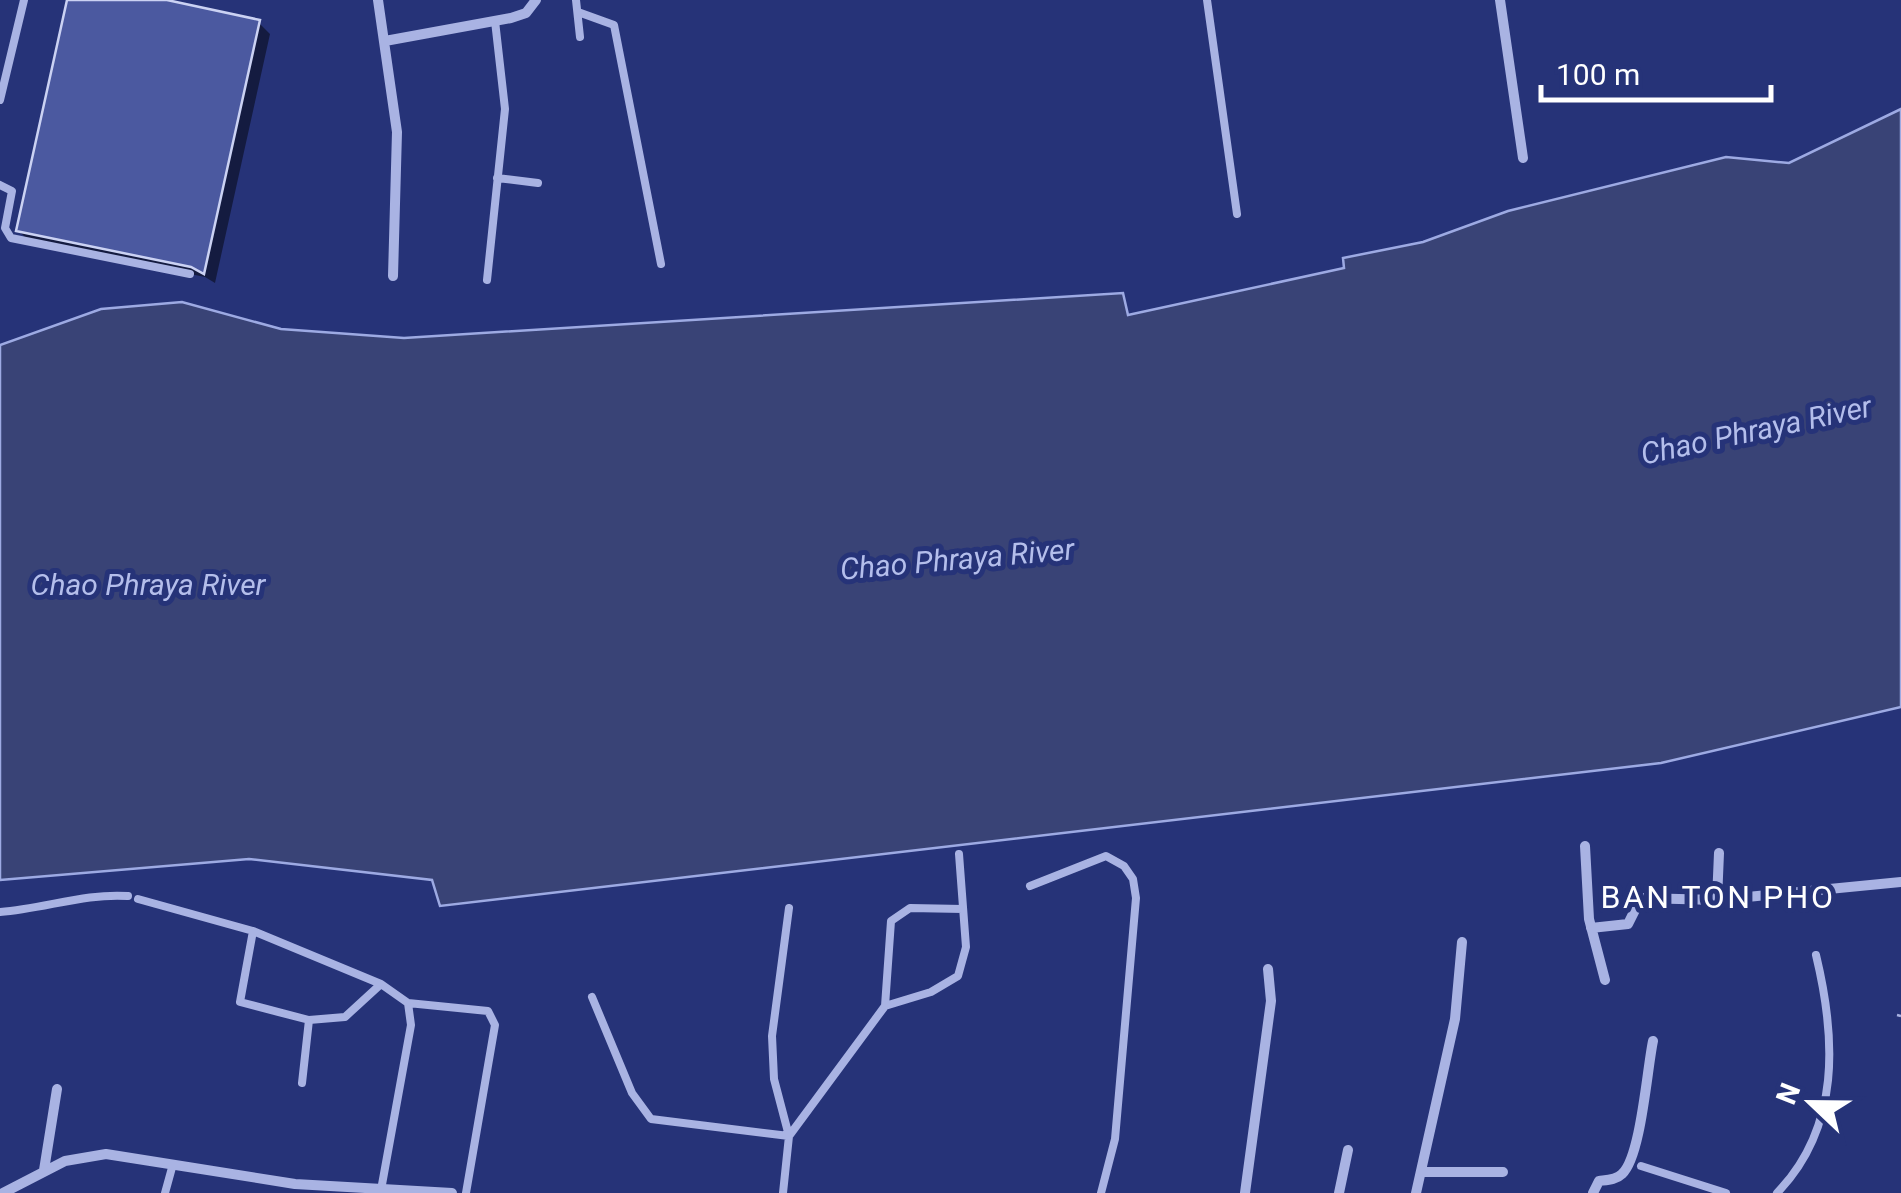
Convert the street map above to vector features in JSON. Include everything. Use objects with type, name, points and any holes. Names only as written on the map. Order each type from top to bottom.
[{"type":"street","points":[[378,0],[397,132],[392,276]]},
{"type":"street","points":[[385,40],[496,21],[526,13],[536,0]]},
{"type":"street","points":[[1500,0],[1523,158]]},
{"type":"street","points":[[1586,846],[1591,928],[1606,980]]},
{"type":"street","points":[[1717,900],[1718,853]]},
{"type":"street","points":[[1591,928],[1628,924],[1641,898],[1717,900],[1901,882]]},
{"type":"street","points":[[1416,1193],[1454,1019],[1462,942]]},
{"type":"street","points":[[1245,1193],[1271,1001],[1268,969]]},
{"type":"street","points":[[1593,1193],[1599,1180],[1613,1180],[1627,1168],[1646,1102],[1643,1085],[1653,1041]]},
{"type":"street","points":[[44,1170],[57,1089]]},
{"type":"street","points":[[1339,1193],[1348,1150]]},
{"type":"street","points":[[3,1193],[44,1170],[106,1154],[294,1189],[452,1193]]},
{"type":"street","points":[[1423,1172],[1503,1172]]},
{"type":"lane","points":[[0,100],[4,64],[24,0]]},
{"type":"lane","points":[[576,0],[580,36]]},
{"type":"lane","points":[[1207,0],[1237,214]]},
{"type":"lane","points":[[578,12],[614,24],[661,264]]},
{"type":"lane","points":[[487,280],[505,108],[496,21]]},
{"type":"lane","points":[[497,178],[538,184]]},
{"type":"lane","points":[[0,184],[12,191],[5,228],[12,238],[190,274]]},
{"type":"lane","points":[[789,1136],[885,1006],[932,992],[958,976],[966,947],[959,854]]},
{"type":"lane","points":[[1030,886],[1106,856],[1116,858],[1133,879],[1135,922],[1115,1139],[1101,1193]]},
{"type":"lane","points":[[0,912],[38,910],[102,894],[128,896]]},
{"type":"lane","points":[[138,898],[253,931],[381,984],[408,1003],[480,1007],[493,1016],[495,1025],[466,1193]]},
{"type":"lane","points":[[783,1193],[789,1136],[774,1079],[772,1036],[790,908]]},
{"type":"lane","points":[[885,1006],[891,921],[910,908],[963,908]]},
{"type":"lane","points":[[253,931],[240,1002],[309,1020],[344,1016],[381,984]]},
{"type":"lane","points":[[1777,1193],[1809,1152],[1831,1082],[1828,1005],[1816,955]]},
{"type":"lane","points":[[592,998],[632,1094],[651,1120],[789,1136]]},
{"type":"lane","points":[[381,1190],[412,1025],[408,1003]]},
{"type":"lane","points":[[302,1083],[309,1020]]},
{"type":"lane","points":[[165,1193],[174,1164]]},
{"type":"lane","points":[[1641,1166],[1726,1193]]},
{"type":"water","name":"Chao Phraya River","points":[[1901,109],[1901,707],[1661,763],[440,906],[432,880],[249,859],[0,880],[0,345],[101,309],[182,302],[281,329],[404,338],[1123,293],[1128,315],[1344,268],[1343,258],[1423,242],[1508,211],[1726,157],[1789,163]]},
{"type":"building","points":[[67,0],[167,0],[260,20],[204,274],[191,267],[16,231]]},
{"type":"district","name":"BAN TON PHO","points":[[1718,897]]}]
